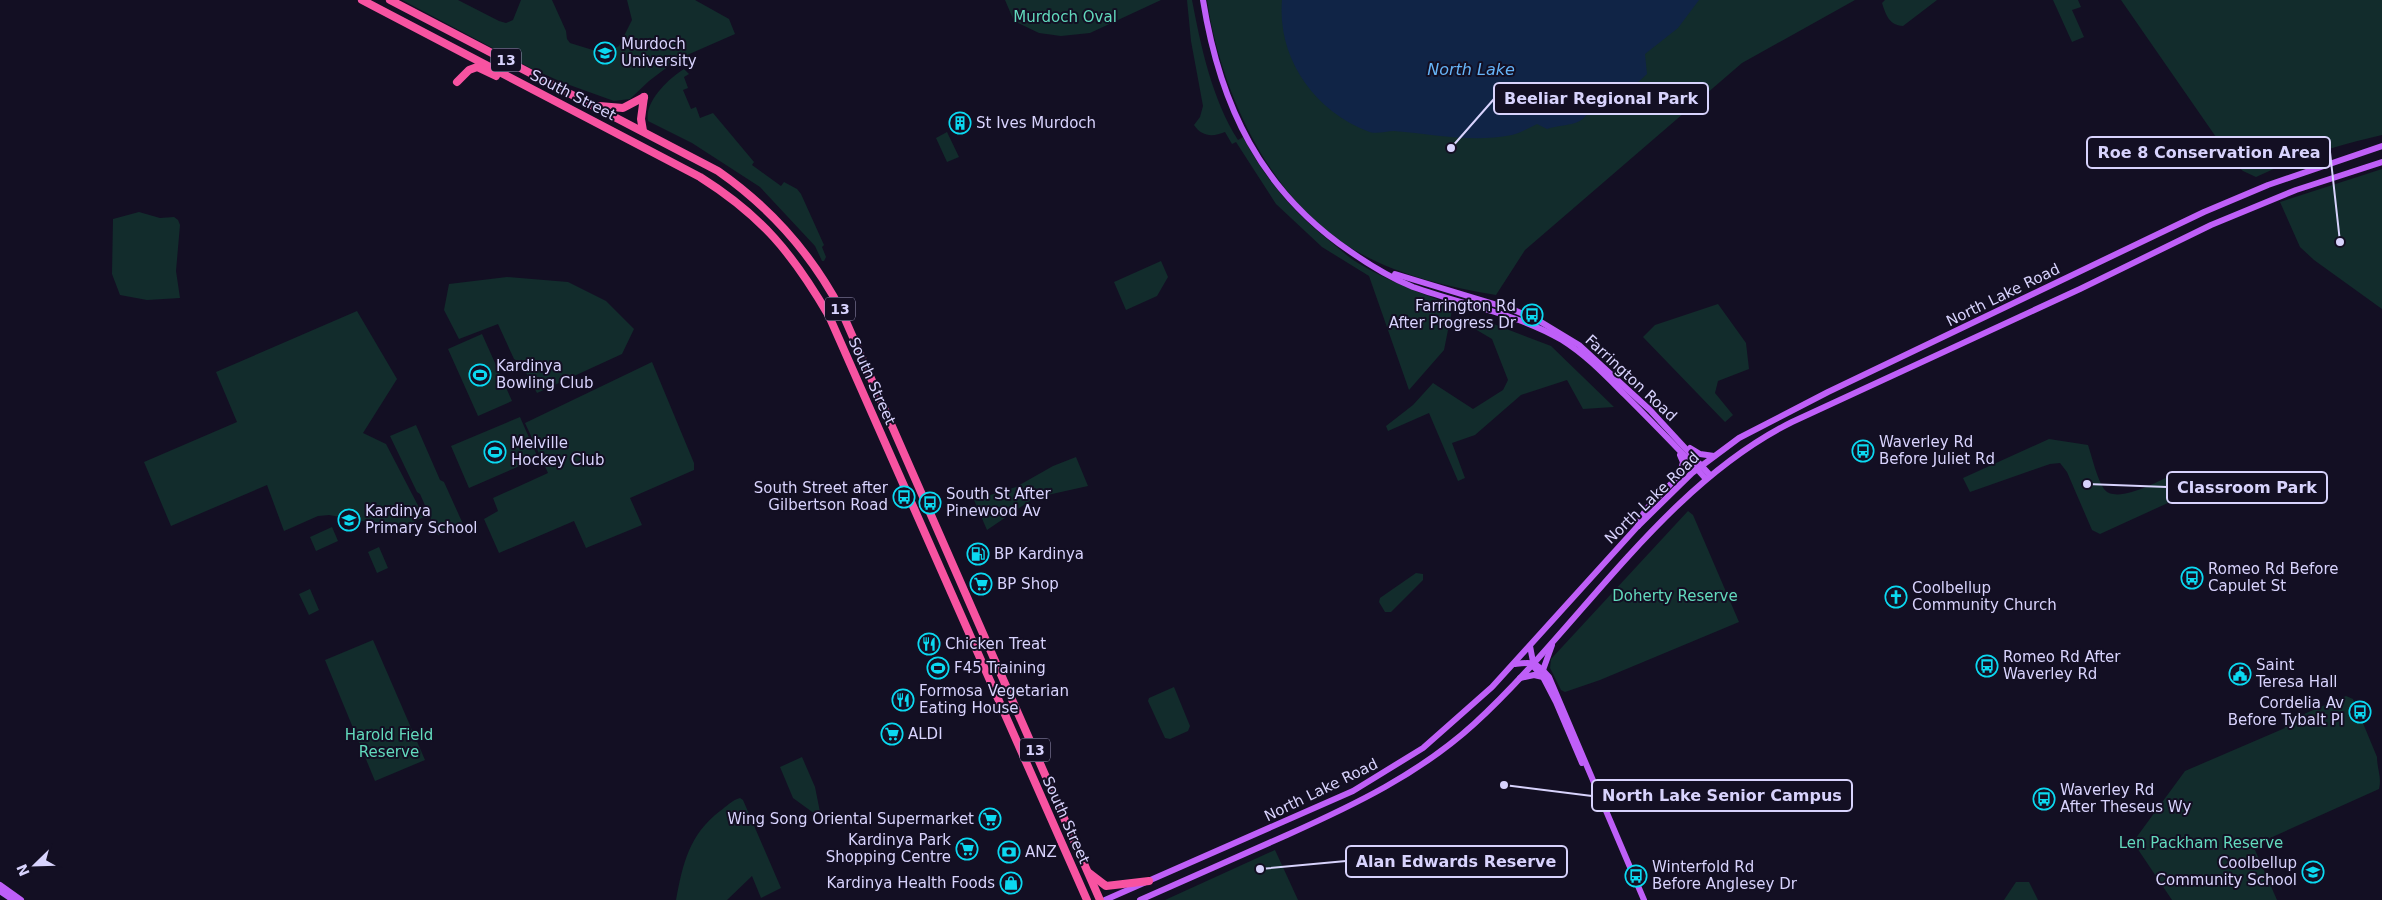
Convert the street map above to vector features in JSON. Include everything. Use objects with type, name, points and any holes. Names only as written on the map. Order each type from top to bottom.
[{"type":"highway","name":"South Street","points":[[362,0],[651,150],[724,191],[761,223],[801,269],[832,325],[1087,900]]},
{"type":"highway","name":"South Street","points":[[390,0],[712,167],[745,191],[786,229],[812,261],[841,310],[1100,900]]},
{"type":"highway","points":[[458,82],[469,70],[477,67],[506,81],[515,81]]},
{"type":"highway","points":[[596,106],[623,108],[644,97],[641,119],[642,131]]},
{"type":"highway","points":[[801,269],[812,261]]},
{"type":"highway","points":[[1088,872],[1106,886],[1149,881]]},
{"type":"highway","points":[[1079,900],[1083,892]]},
{"type":"main road","name":"Farrington Road","points":[[1202,0],[1213,49],[1228,95],[1255,154],[1284,194],[1302,213],[1368,265],[1411,286],[1502,314],[1540,328],[1582,354],[1699,467]]},
{"type":"main road","name":"North Lake Road","points":[[1106,900],[1353,791],[1387,772],[1423,748],[1456,721],[1514,664],[1637,527],[1699,467],[1749,432],[1792,409],[2204,212],[2268,185],[2382,146]]},
{"type":"main road","name":"North Lake Road","points":[[1140,900],[1352,805],[1394,783],[1430,759],[1474,724],[1519,678],[1650,535],[1708,477],[1746,448],[1779,429],[2080,289],[2211,225],[2296,190],[2382,162]]},
{"type":"main road","name":"Farrington Road","points":[[1353,254],[1405,278],[1514,310],[1541,322],[1586,351],[1650,410],[1708,477]]},
{"type":"main road","points":[[1634,404],[1677,450],[1683,462],[1678,474],[1642,514],[1637,527]]},
{"type":"main road","points":[[1650,410],[1695,452],[1714,456]]},
{"type":"main road","points":[[1555,639],[1545,660],[1543,674],[1640,900]]},
{"type":"main road","points":[[1530,646],[1533,662],[1554,686],[1644,900]]},
{"type":"main road","points":[[1514,664],[1533,662]]},
{"type":"main road","points":[[1519,678],[1543,674]]},
{"type":"main road","points":[[0,885],[21,900]]},
{"type":"main road","points":[[0,890],[13,900]]},
{"type":"green space","name":"Murdoch University","points":[[402,0],[458,0],[506,23],[513,20],[521,0],[552,0],[570,43],[596,51],[607,52],[619,46],[632,20],[627,0],[695,0],[729,19],[735,34],[678,59],[649,81],[630,99],[614,101],[532,69]]},
{"type":"green space","name":"Murdoch Oval","points":[[1005,0],[1161,0],[1090,33],[1061,36],[1039,33],[1014,21]]},
{"type":"green space","points":[[1187,0],[1192,0],[1199,36],[1214,90],[1229,124],[1238,140],[1243,137],[1261,167],[1281,194],[1317,231],[1355,261],[1393,281],[1453,305],[1444,350],[1409,390],[1369,276],[1322,247],[1276,204],[1236,142],[1232,144],[1225,132],[1208,135],[1201,132],[1194,125],[1200,117],[1203,106],[1191,41]]},
{"type":"green space","points":[[1207,0],[1855,0],[1742,63],[1525,250],[1496,295],[1436,283],[1378,263],[1343,243],[1316,222],[1291,196],[1270,167],[1251,135],[1235,102],[1223,68],[1213,34]]},
{"type":"green space","points":[[1885,0],[1937,0],[1903,26],[1894,24],[1889,19],[1882,3]]},
{"type":"green space","points":[[2053,0],[2078,0],[2081,7],[2072,10],[2084,37],[2072,42]]},
{"type":"green space","points":[[2121,0],[2382,0],[2382,135],[2318,153],[2256,177],[2243,171],[2234,163]]},
{"type":"green space","points":[[684,69],[689,74],[684,77],[688,88],[683,90],[691,109],[696,107],[700,118],[713,113],[754,162],[752,165],[781,186],[784,182],[797,189],[801,194],[824,245],[822,247],[826,257],[824,261],[822,261],[815,246],[760,187],[692,143],[648,121],[650,106],[659,91],[671,78]]},
{"type":"green space","points":[[947,132],[959,157],[947,162],[936,138]]},
{"type":"green space","points":[[2382,169],[2382,309],[2314,260],[2300,247],[2280,202]]},
{"type":"green space","points":[[139,212],[160,218],[174,217],[178,220],[180,225],[176,271],[180,298],[147,300],[120,295],[112,274],[113,219]]},
{"type":"green space","points":[[1161,261],[1168,277],[1157,296],[1126,310],[1114,282]]},
{"type":"green space","points":[[507,277],[568,282],[606,301],[634,329],[622,354],[537,393],[521,363],[514,359],[498,324],[459,339],[444,310],[449,284]]},
{"type":"green space","points":[[1718,304],[1746,343],[1749,369],[1718,381],[1715,393],[1733,415],[1725,422],[1643,337],[1655,325]]},
{"type":"green space","points":[[357,311],[397,379],[363,433],[386,444],[424,517],[401,528],[329,515],[318,516],[284,531],[267,485],[171,526],[144,462],[237,422],[216,372]]},
{"type":"green space","points":[[1478,318],[1551,346],[1614,407],[1583,409],[1567,380],[1521,395],[1475,435],[1452,443],[1465,478],[1458,481],[1429,413],[1388,431],[1386,426],[1413,405],[1433,383],[1473,409],[1503,390],[1508,380],[1492,339],[1475,329]]},
{"type":"green space","name":"Kardinya Bowling Club","points":[[482,334],[512,401],[478,416],[448,349]]},
{"type":"green space","points":[[652,362],[694,463],[694,470],[630,498],[642,525],[586,548],[574,521],[499,553],[484,519],[498,511],[493,498],[548,473],[525,423]]},
{"type":"green space","name":"Melville Hockey Club","points":[[520,417],[538,458],[469,488],[451,446]]},
{"type":"green space","points":[[416,425],[440,480],[444,482],[463,524],[438,535],[420,494],[417,492],[390,436]]},
{"type":"green space","points":[[2049,439],[2088,445],[2099,480],[2104,489],[2110,493],[2127,493],[2172,475],[2176,476],[2182,492],[2181,497],[2100,534],[2092,530],[2067,472],[2060,463],[2050,464],[1970,492],[1963,478]]},
{"type":"green space","points":[[1076,457],[1088,486],[1034,498],[987,530],[974,500],[1016,487],[1053,466]]},
{"type":"green space","name":"Doherty Reserve","points":[[1688,511],[1693,515],[1739,622],[1600,680],[1565,692],[1561,690],[1550,668],[1551,659]]},
{"type":"green space","points":[[332,527],[338,541],[316,551],[310,537]]},
{"type":"green space","points":[[379,547],[388,568],[377,573],[368,552]]},
{"type":"green space","points":[[1416,573],[1423,574],[1423,580],[1391,612],[1385,612],[1379,602],[1380,598]]},
{"type":"green space","points":[[310,589],[319,610],[309,615],[299,594]]},
{"type":"green space","name":"Harold Field Reserve","points":[[373,640],[425,760],[375,781],[325,660]]},
{"type":"green space","points":[[1174,687],[1190,726],[1188,731],[1170,739],[1165,738],[1148,701],[1149,698]]},
{"type":"green space","name":"Len Packham Reserve","points":[[2346,696],[2353,699],[2377,757],[2379,789],[2259,843],[2255,850],[2277,900],[2172,900],[2133,842],[2185,771],[2285,728],[2283,723]]},
{"type":"green space","points":[[802,757],[815,787],[820,812],[815,814],[793,798],[780,767]]},
{"type":"green space","points":[[740,798],[743,800],[781,888],[761,898],[752,876],[727,900],[676,900],[681,874],[694,840],[709,820]]},
{"type":"green space","points":[[1275,850],[1298,900],[1165,900]]},
{"type":"green space","points":[[2016,882],[2029,882],[2038,900],[2004,900]]},
{"type":"water","name":"North Lake","points":[[1282,0],[1699,0],[1678,28],[1645,54],[1647,74],[1621,93],[1592,104],[1580,121],[1547,129],[1537,124],[1512,135],[1467,138],[1394,131],[1370,132],[1348,122],[1331,110],[1315,96],[1293,61],[1286,42],[1282,21]]},
{"type":"place","name":"Murdoch University","points":[[605,53]]},
{"type":"place","name":"St Ives Murdoch","points":[[960,123]]},
{"type":"place","name":"Beeliar Regional Park","points":[[1451,148]]},
{"type":"place","name":"Roe 8 Conservation Area","points":[[2340,242]]},
{"type":"place","name":"Farrington Rd After Progress Dr","points":[[1532,315]]},
{"type":"place","name":"Kardinya Bowling Club","points":[[480,375]]},
{"type":"place","name":"Waverley Rd Before Juliet Rd","points":[[1863,451]]},
{"type":"place","name":"Melville Hockey Club","points":[[495,452]]},
{"type":"place","name":"Classroom Park","points":[[2087,484]]},
{"type":"place","name":"South Street after Gilbertson Road","points":[[904,497]]},
{"type":"place","name":"South St After Pinewood Av","points":[[930,503]]},
{"type":"place","name":"Kardinya Primary School","points":[[349,520]]},
{"type":"place","name":"BP Kardinya","points":[[978,554]]},
{"type":"place","name":"Romeo Rd Before Capulet St","points":[[2192,578]]},
{"type":"place","name":"BP Shop","points":[[981,584]]},
{"type":"place","name":"Coolbellup Community Church","points":[[1896,597]]},
{"type":"place","name":"Chicken Treat","points":[[929,644]]},
{"type":"place","name":"Romeo Rd After Waverley Rd","points":[[1987,666]]},
{"type":"place","name":"F45 Training","points":[[938,668]]},
{"type":"place","name":"Saint Teresa Hall","points":[[2240,674]]},
{"type":"place","name":"Formosa Vegetarian Eating House","points":[[903,700]]},
{"type":"place","name":"Cordelia Av Before Tybalt Pl","points":[[2360,712]]},
{"type":"place","name":"ALDI","points":[[892,734]]},
{"type":"place","name":"North Lake Senior Campus","points":[[1504,785]]},
{"type":"place","name":"Waverley Rd After Theseus Wy","points":[[2044,799]]},
{"type":"place","name":"Wing Song Oriental Supermarket","points":[[990,819]]},
{"type":"place","name":"Kardinya Park Shopping Centre","points":[[967,849]]},
{"type":"place","name":"ANZ","points":[[1009,852]]},
{"type":"place","name":"Alan Edwards Reserve","points":[[1260,869]]},
{"type":"place","name":"Coolbellup Community School","points":[[2313,872]]},
{"type":"place","name":"Winterfold Rd Before Anglesey Dr","points":[[1636,876]]},
{"type":"place","name":"Kardinya Health Foods","points":[[1011,883]]}]
